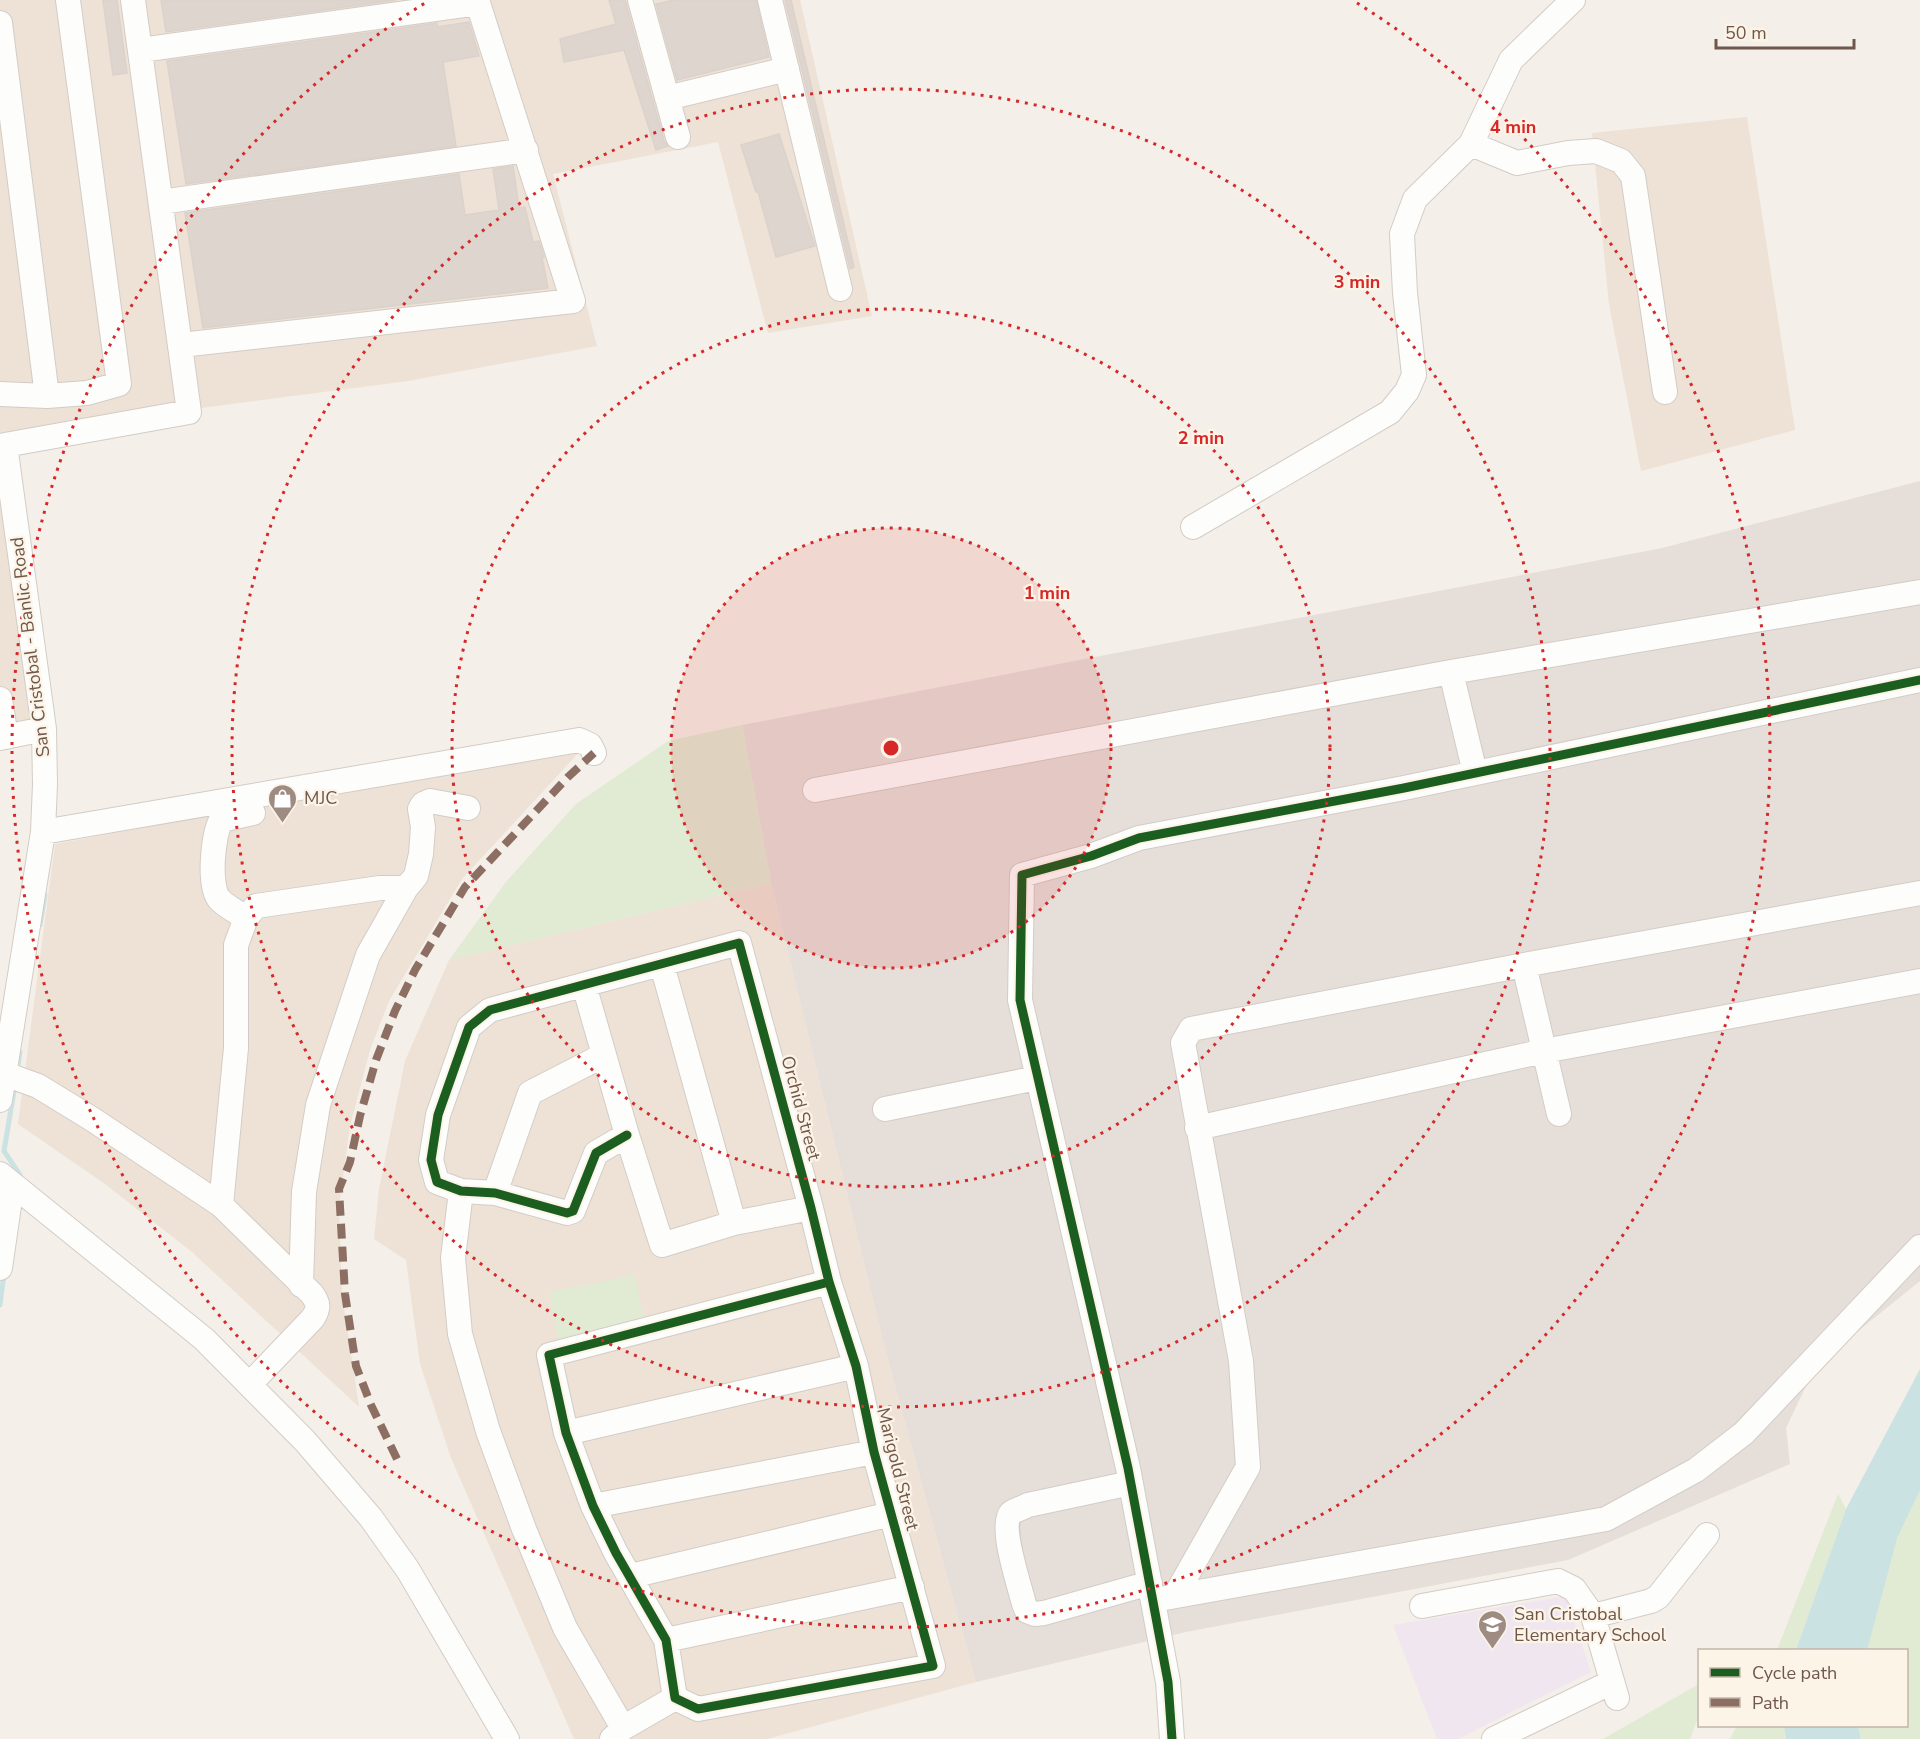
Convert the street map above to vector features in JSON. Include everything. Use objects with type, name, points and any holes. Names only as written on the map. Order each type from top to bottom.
[{"type":"street","points":[[0,394],[46,396],[87,393],[119,384],[68,0]]},
{"type":"street","points":[[133,0],[181,345],[573,301],[477,2],[141,50]]},
{"type":"street","points":[[640,0],[678,137]]},
{"type":"street","points":[[770,0],[840,289]]},
{"type":"street","points":[[1193,527],[1390,412],[1407,391],[1414,375],[1405,293],[1402,234],[1415,200],[1471,144],[1511,60],[1573,0]]},
{"type":"street","points":[[0,23],[46,396]]},
{"type":"street","points":[[667,98],[787,69]]},
{"type":"street","points":[[1471,144],[1517,163],[1568,153],[1596,151],[1621,161],[1627,168],[1633,176],[1665,392]]},
{"type":"street","points":[[161,202],[526,150]]},
{"type":"street","name":"San Cristobal - Banlic Road","points":[[0,1100],[43,832],[44,729],[5,445],[189,412],[181,345]]},
{"type":"street","points":[[815,790],[1451,672],[1920,592]]},
{"type":"street","points":[[1451,672],[1475,773]]},
{"type":"street","points":[[1172,1739],[1159,1593],[1131,1483],[1020,1000],[1022,875],[1091,856],[1139,838],[1475,773],[1920,680]]},
{"type":"street","points":[[0,699],[3,737],[44,729]]},
{"type":"street","points":[[43,832],[579,740],[590,745],[594,753]]},
{"type":"street","points":[[301,1285],[304,1192],[318,1105],[368,955],[406,888],[416,876],[421,854],[423,827],[420,809],[423,804],[430,801],[468,808]]},
{"type":"street","points":[[246,918],[225,904],[215,891],[213,884],[215,831],[221,820],[253,813]]},
{"type":"street","points":[[221,1205],[236,1048],[236,945],[246,918],[256,906],[380,888],[406,888]]},
{"type":"street","points":[[1159,1593],[1248,1467],[1240,1361],[1183,1043],[1191,1029],[1524,965],[1920,893]]},
{"type":"street","name":"Orchid Street","points":[[662,965],[739,944],[829,1281]]},
{"type":"street","points":[[627,1135],[596,1154],[573,1211],[567,1214],[495,1193],[461,1191],[437,1182],[431,1160],[438,1114],[469,1027],[490,1010],[662,965],[734,1223]]},
{"type":"street","points":[[1524,965],[1559,1114]]},
{"type":"street","points":[[1197,1128],[1544,1051],[1920,981]]},
{"type":"street","points":[[585,985],[627,1135],[662,1245],[734,1223],[811,1208]]},
{"type":"street","points":[[495,1193],[530,1093],[604,1055]]},
{"type":"street","points":[[5,1074],[38,1086],[221,1205],[318,1302],[318,1309],[313,1318],[249,1384]]},
{"type":"street","points":[[885,1109],[1037,1078]]},
{"type":"street","points":[[0,1268],[6,1180]]},
{"type":"street","points":[[6,1180],[176,1315],[305,1441],[338,1478],[394,1549],[424,1595],[507,1739]]},
{"type":"street","points":[[461,1191],[453,1258],[460,1334],[488,1431],[524,1529],[565,1628],[617,1733],[675,1698],[666,1640],[616,1553],[593,1506],[566,1433],[549,1355],[829,1281]]},
{"type":"street","points":[[1131,1483],[1028,1505],[1012,1512],[1007,1521],[1007,1537],[1027,1611],[1035,1614],[1044,1613],[1606,1519],[1696,1470],[1744,1433],[1920,1247]]},
{"type":"street","name":"Marigold Street","points":[[675,1698],[698,1709],[933,1666],[874,1452],[856,1366],[829,1281]]},
{"type":"street","points":[[566,1433],[856,1366]]},
{"type":"street","points":[[593,1506],[874,1452]]},
{"type":"street","points":[[631,1576],[891,1514]]},
{"type":"street","points":[[1593,1616],[1658,1597],[1707,1535]]},
{"type":"street","points":[[1422,1606],[1558,1581],[1574,1589],[1593,1616],[1615,1690],[1494,1739]]},
{"type":"street","points":[[666,1640],[912,1587]]},
{"type":"shaded area","points":[[0,0],[800,0],[872,316],[768,333],[718,142],[553,174],[597,346],[408,381],[201,408],[153,408],[0,433]]},
{"type":"shaded area","points":[[1747,117],[1795,430],[1641,471],[1609,304],[1592,133]]},
{"type":"shaded area","points":[[1920,481],[1920,1281],[1816,1365],[1786,1428],[1790,1464],[1568,1560],[1186,1632],[976,1682],[886,1353],[771,883],[742,725],[1662,548]]},
{"type":"shaded area","points":[[0,496],[39,740],[0,747]]},
{"type":"shaded area","points":[[583,748],[462,879],[389,1001],[370,1050],[350,1126],[339,1206],[342,1294],[359,1407],[192,1252],[105,1184],[18,1124],[55,844]]},
{"type":"shaded area","points":[[771,883],[886,1353],[976,1682],[767,1739],[574,1739],[451,1458],[420,1364],[406,1260],[374,1239],[379,1189],[405,1061],[449,960]]},
{"type":"shaded area","name":"San Cristobal Elementary School","points":[[1566,1596],[1591,1672],[1458,1739],[1437,1739],[1393,1625]]},
{"type":"green space","points":[[742,725],[771,883],[449,960],[506,882],[576,804],[668,741]]},
{"type":"green space","points":[[635,1275],[645,1328],[559,1345],[549,1292]]},
{"type":"green space","points":[[1920,1441],[1920,1739],[1861,1739],[1858,1727],[1908,1727],[1908,1649],[1857,1649],[1883,1504]]},
{"type":"green space","points":[[1838,1494],[1846,1509],[1796,1649],[1777,1649]]},
{"type":"green space","points":[[1698,1685],[1698,1718],[1690,1739],[1603,1739]]},
{"type":"green space","points":[[1736,1727],[1784,1727],[1786,1739],[1730,1739]]},
{"type":"water","points":[[1920,1369],[1920,1441],[1883,1504],[1857,1649],[1796,1649],[1846,1509]]},
{"type":"water","points":[[1784,1727],[1858,1727],[1861,1739],[1786,1739]]},
{"type":"building","points":[[103,0],[117,0],[127,73],[113,75]]},
{"type":"building","points":[[161,0],[396,0],[166,32]]},
{"type":"building","points":[[609,0],[625,0],[664,141],[668,146],[656,150],[624,50],[564,62],[560,39],[616,24]]},
{"type":"building","points":[[674,0],[756,0],[769,57],[677,80],[656,4]]},
{"type":"building","points":[[785,0],[791,0],[854,267],[850,269]]},
{"type":"building","points":[[469,22],[479,56],[443,62],[456,146],[186,184],[167,61],[437,23],[437,27]]},
{"type":"building","points":[[779,134],[815,246],[776,257],[758,192],[756,192],[741,145]]},
{"type":"building","points":[[513,166],[519,208],[525,207],[533,242],[539,241],[544,257],[542,257],[548,288],[203,328],[185,213],[459,174],[465,215],[499,210],[493,169]]},
{"type":"waterway","points":[[40,925],[45,895]]},
{"type":"waterway","points":[[17,1073],[20,1052]]},
{"type":"waterway","points":[[15,1085],[4,1151],[20,1175]]},
{"type":"waterway","points":[[0,1305],[4,1274]]},
{"type":"waterway","points":[[1850,1649],[1882,1531],[1920,1452]]},
{"type":"marked path","points":[[397,1459],[371,1405],[356,1366],[345,1294],[339,1189],[350,1162],[376,1060],[395,1011],[415,970],[465,887],[568,777],[594,753]]},
{"type":"cycle path","points":[[1172,1739],[1168,1682],[1128,1468],[1020,1000],[1022,875],[1091,856],[1139,838],[1404,788],[1920,680]]},
{"type":"cycle path","points":[[627,1135],[596,1153],[573,1211],[567,1213],[495,1193],[461,1191],[437,1182],[431,1160],[438,1115],[469,1027],[490,1010],[739,943],[829,1282],[856,1366],[874,1452],[933,1666],[698,1709],[675,1698],[666,1640],[616,1553],[593,1506],[566,1433],[549,1355],[829,1282]]},
{"type":"place","name":"MJC","points":[[283,824]]},
{"type":"place","name":"San Cristobal Elementary School","points":[[1493,1650]]}]
